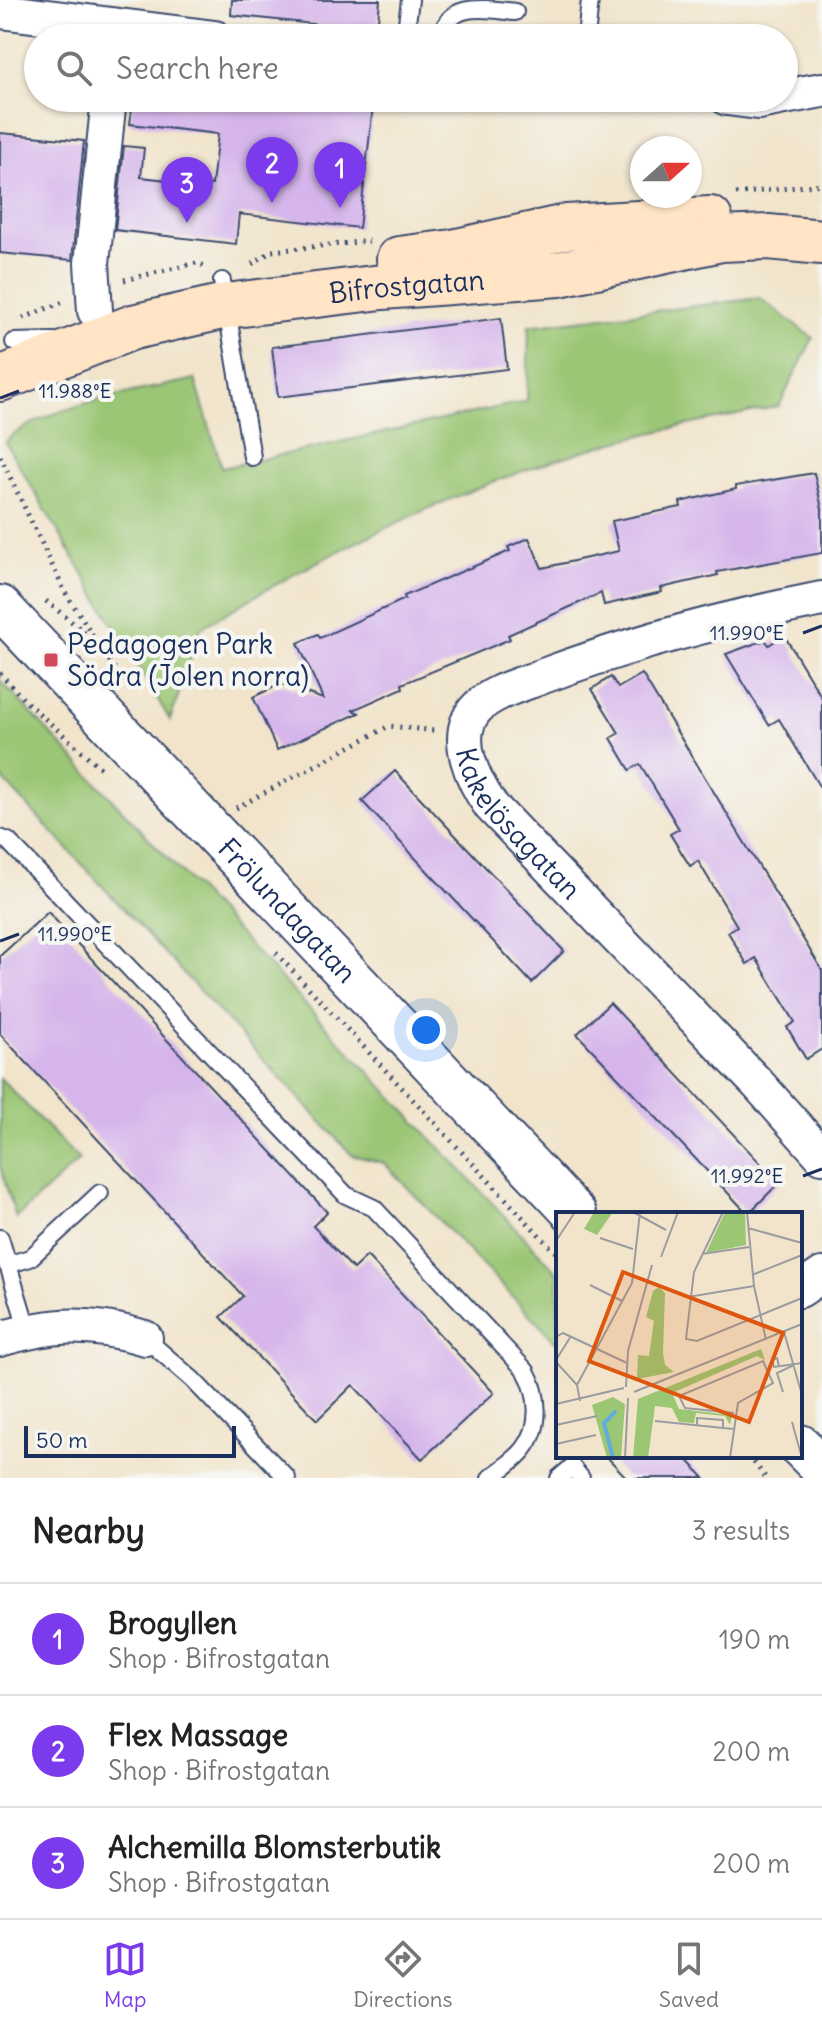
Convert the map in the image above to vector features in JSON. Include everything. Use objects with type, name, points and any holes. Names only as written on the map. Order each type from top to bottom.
[{"type":"main road","name":"Bifrostgatan","points":[[6,348],[94,301],[453,252],[566,227],[766,216],[822,219]]},
{"type":"main road","name":"Bifrostgatan","points":[[6,348],[133,327],[227,283],[382,287],[559,274],[721,239],[768,237],[822,242]]},
{"type":"street","points":[[0,11],[119,22]]},
{"type":"street","points":[[798,95],[822,90]]},
{"type":"street","points":[[94,301],[94,220],[107,112]]},
{"type":"street","name":"Kakelösagatan","points":[[822,599],[686,628],[515,687],[486,700],[474,711],[466,734],[471,770],[491,806],[758,1084],[822,1156]]},
{"type":"street","name":"Frölundagatan","points":[[0,607],[573,1212]]},
{"type":"street","points":[[802,1289],[822,1275]]},
{"type":"street","points":[[14,1335],[75,1325],[116,1330],[145,1338]]},
{"type":"street","points":[[802,1448],[822,1468]]},
{"type":"lane","points":[[407,24],[410,0]]},
{"type":"lane","points":[[587,24],[590,0]]},
{"type":"lane","points":[[446,24],[452,14],[466,8],[515,12]]},
{"type":"lane","points":[[615,242],[647,233],[660,223]]},
{"type":"lane","points":[[252,457],[227,283],[493,261]]},
{"type":"lane","points":[[0,838],[8,841],[346,1195],[374,1208],[526,1371],[537,1391],[538,1404],[530,1436],[525,1448],[490,1478]]},
{"type":"lane","points":[[7,1265],[30,1258],[100,1193]]},
{"type":"lane","points":[[0,1238],[7,1265],[14,1335]]},
{"type":"lane","points":[[145,1338],[193,1380],[287,1478]]},
{"type":"lane","points":[[559,1478],[572,1467],[581,1478]]},
{"type":"path","points":[[6,348],[94,301],[130,277],[197,263],[227,283],[272,251],[384,239]]},
{"type":"path","points":[[0,456],[65,592],[91,638],[132,694]]},
{"type":"path","points":[[0,673],[111,778]]},
{"type":"path","points":[[229,809],[240,807],[389,726],[466,734]]},
{"type":"path","points":[[268,945],[556,1253]]},
{"type":"path","points":[[751,1458],[766,1478]]},
{"type":"green space","points":[[760,298],[813,338],[779,406],[638,436],[563,457],[456,497],[300,571],[201,628],[170,720],[5,442],[43,418],[68,409],[195,379],[222,468],[527,401],[529,326]]},
{"type":"green space","points":[[0,680],[556,1271],[556,1342],[384,1163],[352,1155],[0,776]]},
{"type":"green space","points":[[0,1078],[79,1160],[16,1218],[0,1166]]},
{"type":"building","points":[[232,0],[380,0],[378,24],[313,24],[231,15]]},
{"type":"building","points":[[131,112],[372,112],[359,228],[239,214],[236,244],[115,230],[124,146],[144,148],[141,177],[212,185],[218,134],[130,124]]},
{"type":"building","points":[[0,133],[84,141],[72,260],[0,253]]},
{"type":"building","points":[[501,318],[507,369],[278,397],[272,347]]},
{"type":"building","points":[[814,473],[822,509],[822,553],[717,572],[718,575],[661,588],[662,592],[604,605],[601,593],[508,635],[510,639],[402,684],[403,688],[353,710],[359,713],[277,750],[253,697],[281,684],[323,699],[298,643],[318,634],[320,638],[405,599],[404,596],[510,551],[508,547],[529,538],[542,568],[619,551],[612,521],[681,507],[680,502],[736,489],[736,486]]},
{"type":"building","points":[[784,635],[822,698],[822,791],[779,719],[769,725],[726,654],[765,640],[769,645]]},
{"type":"building","points":[[642,674],[822,970],[822,1049],[806,1059],[787,1027],[795,1022],[756,958],[747,964],[728,932],[737,926],[698,861],[690,866],[670,834],[679,829],[640,764],[630,770],[611,738],[619,733],[592,689],[611,677],[618,688]]},
{"type":"building","points":[[395,771],[564,951],[532,983],[362,801]]},
{"type":"building","points":[[48,912],[327,1212],[313,1226],[353,1269],[367,1256],[494,1393],[422,1459],[353,1385],[317,1420],[221,1317],[243,1296],[0,1034],[0,956]]},
{"type":"building","points":[[610,1003],[779,1183],[750,1212],[746,1212],[577,1034]]},
{"type":"building","points":[[608,1458],[686,1458],[704,1478],[627,1478]]},
{"type":"place","name":"Flex Massage","points":[[272,203]]},
{"type":"place","name":"Brogyllen","points":[[340,208]]},
{"type":"place","name":"Alchemilla Blomsterbutik","points":[[187,223]]},
{"type":"place","name":"Pedagogen Park Södra (Jolen norra)","points":[[51,660]]}]
